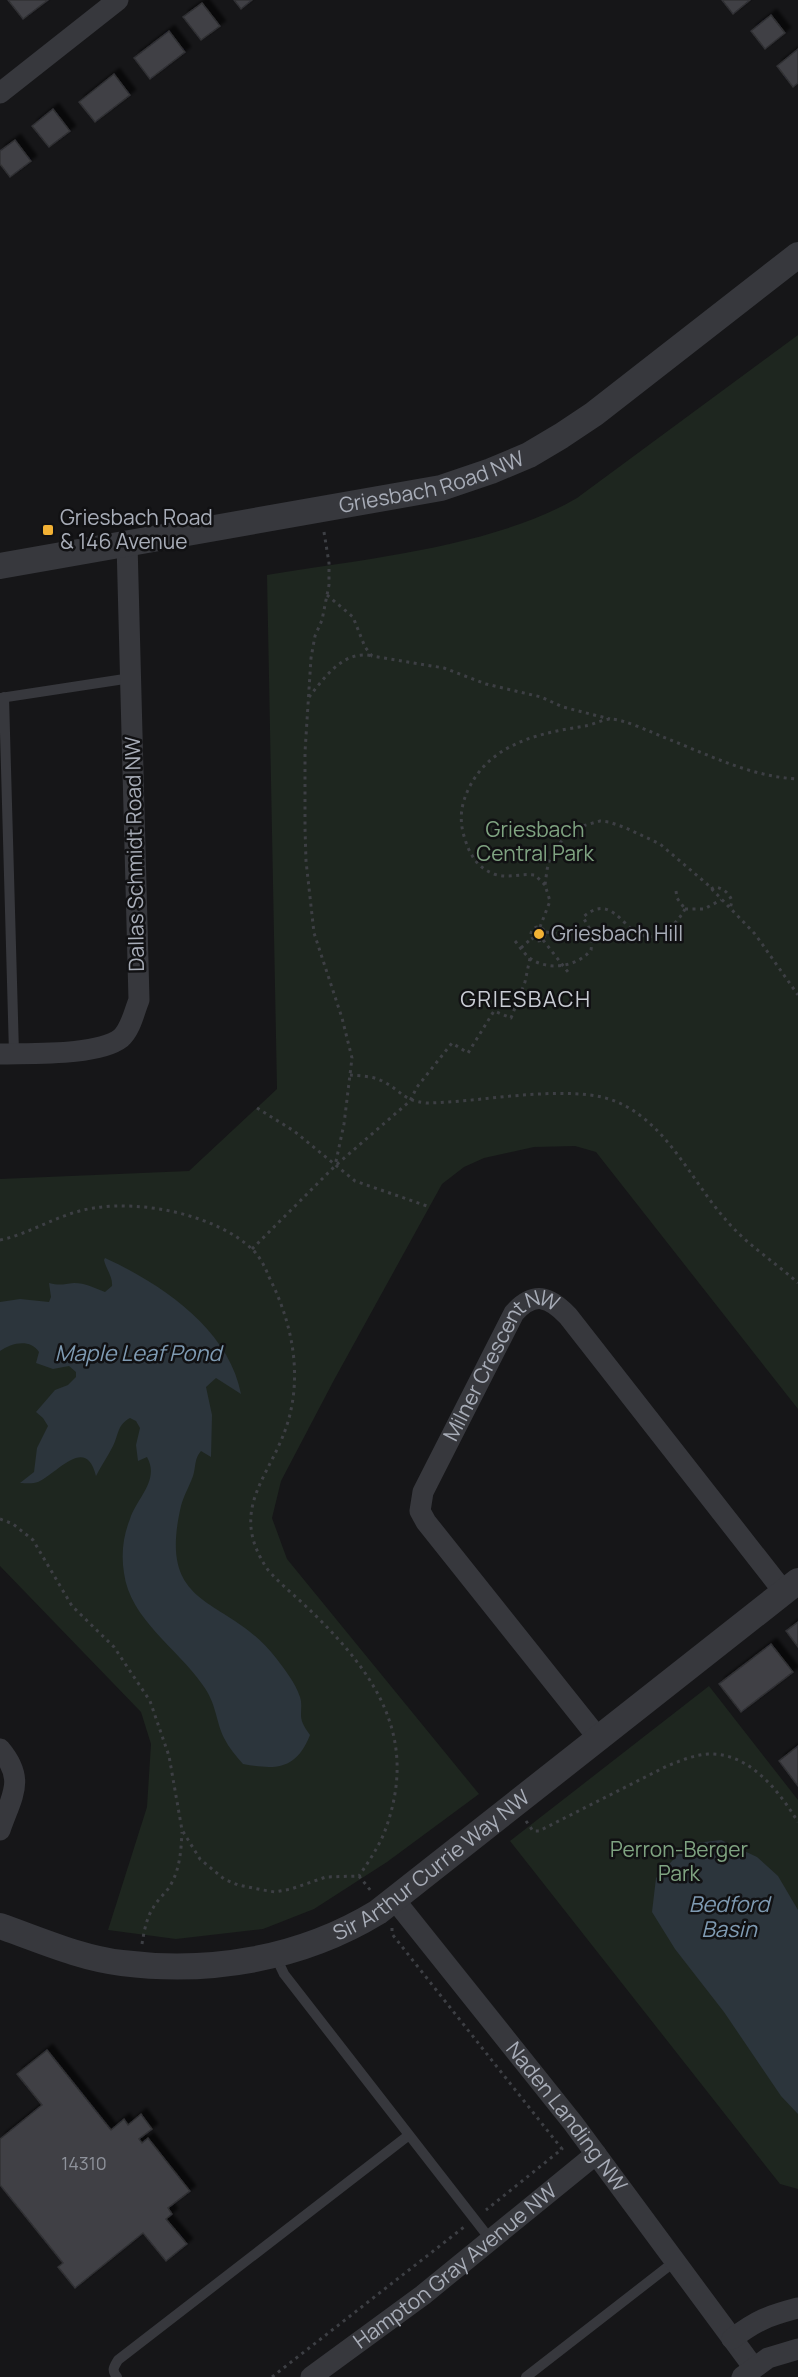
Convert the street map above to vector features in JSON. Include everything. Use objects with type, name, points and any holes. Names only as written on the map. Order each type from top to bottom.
[{"type":"street","points":[[0,93],[118,0]]},
{"type":"street","name":"Griesbach Road NW","points":[[0,566],[441,488],[491,471],[529,455],[594,414],[798,255]]},
{"type":"street","name":"Dallas Schmidt Road NW","points":[[7,1054],[95,1049],[111,1043],[122,1037],[139,1000],[127,543]]},
{"type":"street","name":"Milner Crescent NW","points":[[599,1739],[426,1522],[420,1511],[423,1492],[514,1313],[522,1305],[529,1300],[539,1298],[550,1300],[568,1316],[791,1587]]},
{"type":"street","name":"Sir Arthur Currie Way NW","points":[[0,1926],[71,1952],[122,1963],[189,1968],[257,1960],[329,1937],[359,1923],[384,1897],[514,1806],[791,1587]]},
{"type":"street","points":[[0,1749],[11,1762],[15,1773],[15,1786],[0,1830]]},
{"type":"street","name":"Naden Landing NW","points":[[384,1897],[596,2154],[732,2339],[748,2374],[768,2358],[798,2349]]},
{"type":"street","name":"Hampton Gray Avenue NW","points":[[311,2377],[423,2295],[596,2154]]},
{"type":"street","points":[[732,2339],[765,2316],[798,2308]]},
{"type":"lane","points":[[7,1054],[2,697],[131,678]]},
{"type":"lane","points":[[275,1954],[284,1974],[490,2239]]},
{"type":"lane","points":[[117,2377],[113,2373],[118,2360],[409,2134]]},
{"type":"lane","points":[[526,2377],[674,2262]]},
{"type":"path","points":[[321,509],[329,563],[327,594],[311,658],[305,753],[305,828],[312,922],[322,962],[351,1047],[344,1124],[335,1166]]},
{"type":"path","points":[[327,594],[353,617],[365,647],[372,656],[377,657]]},
{"type":"path","points":[[309,697],[327,674],[346,660],[364,654],[444,668],[486,684],[649,731],[741,768],[798,779]]},
{"type":"path","points":[[545,885],[535,875],[502,876],[484,869],[475,861],[462,829],[461,813],[465,798],[480,769],[513,745],[547,732],[587,726],[611,719]]},
{"type":"path","points":[[532,938],[532,930],[540,927],[550,901],[545,885],[549,861],[562,840],[579,827],[600,821],[626,828],[660,844],[711,889],[755,934],[798,995]]},
{"type":"path","points":[[711,889],[720,888],[728,894],[732,900],[730,909]]},
{"type":"path","points":[[676,891],[677,898],[685,909]]},
{"type":"path","points":[[685,909],[704,909],[721,900]]},
{"type":"path","points":[[515,941],[530,958],[545,964],[576,963],[591,950],[593,939],[591,928],[583,917],[596,909],[611,910],[638,934],[650,937],[658,935],[673,925],[685,909]]},
{"type":"path","points":[[540,927],[546,932],[602,940]]},
{"type":"path","points":[[543,940],[546,932]]},
{"type":"path","points":[[532,938],[538,941],[543,940]]},
{"type":"path","points":[[520,948],[532,938]]},
{"type":"path","points":[[543,940],[567,972]]},
{"type":"path","points":[[252,1249],[335,1166],[411,1101],[417,1087],[452,1043],[468,1053],[494,1011],[511,1018],[525,982],[530,958]]},
{"type":"path","points":[[350,1075],[377,1079],[411,1101],[435,1103],[543,1095],[590,1095],[629,1108],[653,1127],[676,1150],[726,1221],[798,1283]]},
{"type":"path","points":[[257,1108],[294,1131],[335,1166],[364,1186],[401,1195],[427,1206]]},
{"type":"path","points":[[0,1240],[63,1215],[94,1208],[133,1206],[168,1211],[211,1223],[244,1241],[261,1261],[279,1296],[290,1332],[294,1375],[289,1419],[255,1492],[251,1514],[254,1543],[268,1570],[330,1631],[379,1693],[394,1736],[397,1780],[394,1802],[385,1830],[359,1876]]},
{"type":"path","points":[[0,1519],[13,1524],[33,1540],[72,1606],[114,1647],[150,1701],[169,1756],[182,1830],[181,1858],[170,1886],[152,1909],[146,1922],[138,1964]]},
{"type":"path","points":[[514,1806],[533,1831],[539,1831],[667,1766],[687,1758],[711,1754],[729,1758],[757,1772],[776,1789],[798,1822]]},
{"type":"path","points":[[182,1830],[200,1859],[212,1870],[238,1885],[275,1892],[304,1887],[326,1877],[359,1876],[384,1897]]},
{"type":"path","points":[[387,1935],[396,1935]]},
{"type":"green space","name":"Griesbach Central Park","points":[[798,335],[798,1409],[596,1152],[575,1146],[534,1147],[484,1158],[464,1167],[442,1184],[334,1380],[281,1481],[272,1518],[287,1559],[479,1794],[387,1862],[314,1909],[263,1929],[176,1939],[108,1930],[147,1807],[151,1744],[141,1712],[0,1566],[0,1179],[189,1171],[277,1089],[267,575],[426,549],[467,540],[544,515],[577,498]]},
{"type":"green space","name":"Perron-Berger Park","points":[[709,1686],[798,1800],[798,2189],[780,2184],[510,1841]]},
{"type":"water","name":"Maple Leaf Pond","points":[[105,1258],[148,1281],[189,1311],[222,1349],[234,1371],[241,1394],[216,1378],[206,1387],[212,1415],[211,1457],[201,1451],[199,1454],[181,1506],[176,1541],[178,1566],[187,1584],[201,1598],[257,1637],[290,1676],[301,1699],[302,1721],[310,1735],[298,1755],[284,1765],[265,1767],[243,1764],[224,1738],[207,1691],[145,1619],[128,1590],[123,1566],[124,1539],[133,1511],[146,1489],[151,1473],[147,1457],[138,1461],[136,1445],[140,1428],[136,1421],[130,1418],[123,1424],[96,1476],[86,1458],[79,1458],[71,1460],[38,1482],[20,1483],[34,1472],[37,1448],[48,1426],[36,1412],[55,1390],[68,1385],[76,1377],[76,1372],[69,1366],[53,1369],[36,1363],[39,1352],[26,1343],[15,1344],[0,1351],[0,1302],[20,1299],[49,1302],[51,1297],[49,1283],[82,1284],[105,1292],[112,1286],[112,1283]]},
{"type":"water","name":"Bedford Basin","points":[[721,1840],[757,1857],[778,1876],[798,1910],[798,2114],[781,2096],[724,2012],[675,1949],[652,1912],[656,1878],[688,1844]]},
{"type":"building","points":[[8,0],[48,0],[23,19]]},
{"type":"building","points":[[234,0],[252,0],[241,9]]},
{"type":"building","points":[[722,0],[750,0],[733,14]]},
{"type":"building","points":[[202,3],[220,26],[201,40],[183,17]]},
{"type":"building","points":[[771,15],[785,33],[765,49],[751,31]]},
{"type":"building","points":[[169,31],[185,52],[150,79],[134,58]]},
{"type":"building","points":[[798,49],[798,83],[793,87],[777,66]]},
{"type":"building","points":[[114,74],[130,95],[95,122],[79,102]]},
{"type":"building","points":[[53,109],[70,131],[49,147],[32,126]]},
{"type":"building","points":[[15,140],[31,161],[10,177],[0,164],[0,151]]},
{"type":"building","points":[[798,1622],[798,1647],[786,1631]]},
{"type":"building","points":[[771,1644],[793,1672],[741,1712],[719,1684]]},
{"type":"building","points":[[798,1746],[798,1786],[779,1761]]},
{"type":"building","points":[[47,2050],[111,2130],[124,2119],[128,2125],[141,2114],[152,2129],[139,2139],[142,2143],[148,2138],[190,2191],[168,2208],[172,2214],[166,2219],[187,2244],[166,2261],[143,2233],[75,2288],[58,2267],[63,2263],[0,2185],[0,2139],[42,2105],[17,2074]]},
{"type":"place","name":"Griesbach Road & 146 Avenue","points":[[48,530]]},
{"type":"place","name":"Griesbach Hill","points":[[539,934]]},
{"type":"district","name":"GRIESBACH","points":[[526,999]]}]
